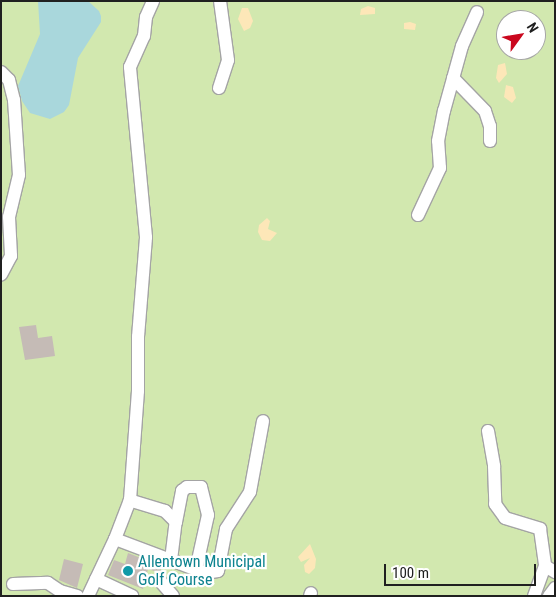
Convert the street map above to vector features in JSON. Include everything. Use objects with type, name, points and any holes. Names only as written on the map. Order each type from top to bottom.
[{"type":"lane","points":[[88,596],[115,539],[130,500],[138,391],[138,337],[146,238],[130,67],[144,36],[146,17],[153,1]]},
{"type":"lane","points":[[219,88],[228,60],[220,1]]},
{"type":"lane","points":[[418,215],[440,168],[438,141],[462,46],[477,12]]},
{"type":"lane","points":[[1,72],[9,80],[14,100],[19,175],[9,217],[11,256],[1,275]]},
{"type":"lane","points":[[453,78],[485,112],[490,126],[490,141]]},
{"type":"lane","points":[[115,539],[214,574],[221,568],[226,529],[250,492],[262,421]]},
{"type":"lane","points":[[488,431],[494,466],[495,504],[506,518],[540,529],[550,569],[534,596]]},
{"type":"lane","points":[[171,560],[182,491],[187,487],[201,487],[208,515],[196,569]]},
{"type":"lane","points":[[130,500],[165,511],[176,522]]},
{"type":"lane","points":[[96,579],[132,596]]},
{"type":"lane","points":[[13,584],[30,581],[48,583],[52,592],[77,596]]},
{"type":"lane","points":[[161,582],[173,596]]},
{"type":"lane","points":[[549,596],[555,588]]},
{"type":"green space","name":"Allentown Municipal Golf Course","points":[[1,1],[555,1],[555,596],[1,596]]},
{"type":"sand","points":[[368,6],[375,8],[375,14],[360,15],[361,9]]},
{"type":"sand","points":[[242,8],[248,8],[253,21],[250,28],[244,31],[238,19]]},
{"type":"sand","points":[[404,23],[416,24],[415,30],[404,29]]},
{"type":"sand","points":[[505,63],[507,74],[499,83],[496,78],[498,65]]},
{"type":"sand","points":[[506,85],[513,87],[516,98],[512,103],[504,97]]},
{"type":"sand","points":[[267,218],[270,221],[268,229],[277,233],[270,241],[262,240],[258,232],[259,225]]},
{"type":"sand","points":[[310,544],[316,559],[315,568],[309,574],[305,572],[304,565],[310,558],[301,562],[298,557]]},
{"type":"water","points":[[38,1],[88,1],[99,11],[101,16],[101,22],[78,58],[69,105],[64,112],[50,119],[30,113],[22,101],[18,86],[40,34]]},
{"type":"building","points":[[36,325],[38,338],[52,336],[55,356],[25,360],[19,327]]},
{"type":"building","name":"Allentown Municipal Golf Course","points":[[128,553],[162,566],[160,573],[148,569],[143,589],[108,575],[114,560],[125,564]]},
{"type":"building","points":[[64,559],[83,564],[77,588],[59,580]]},
{"type":"place","name":"Allentown Municipal Golf Course","points":[[128,571]]}]
